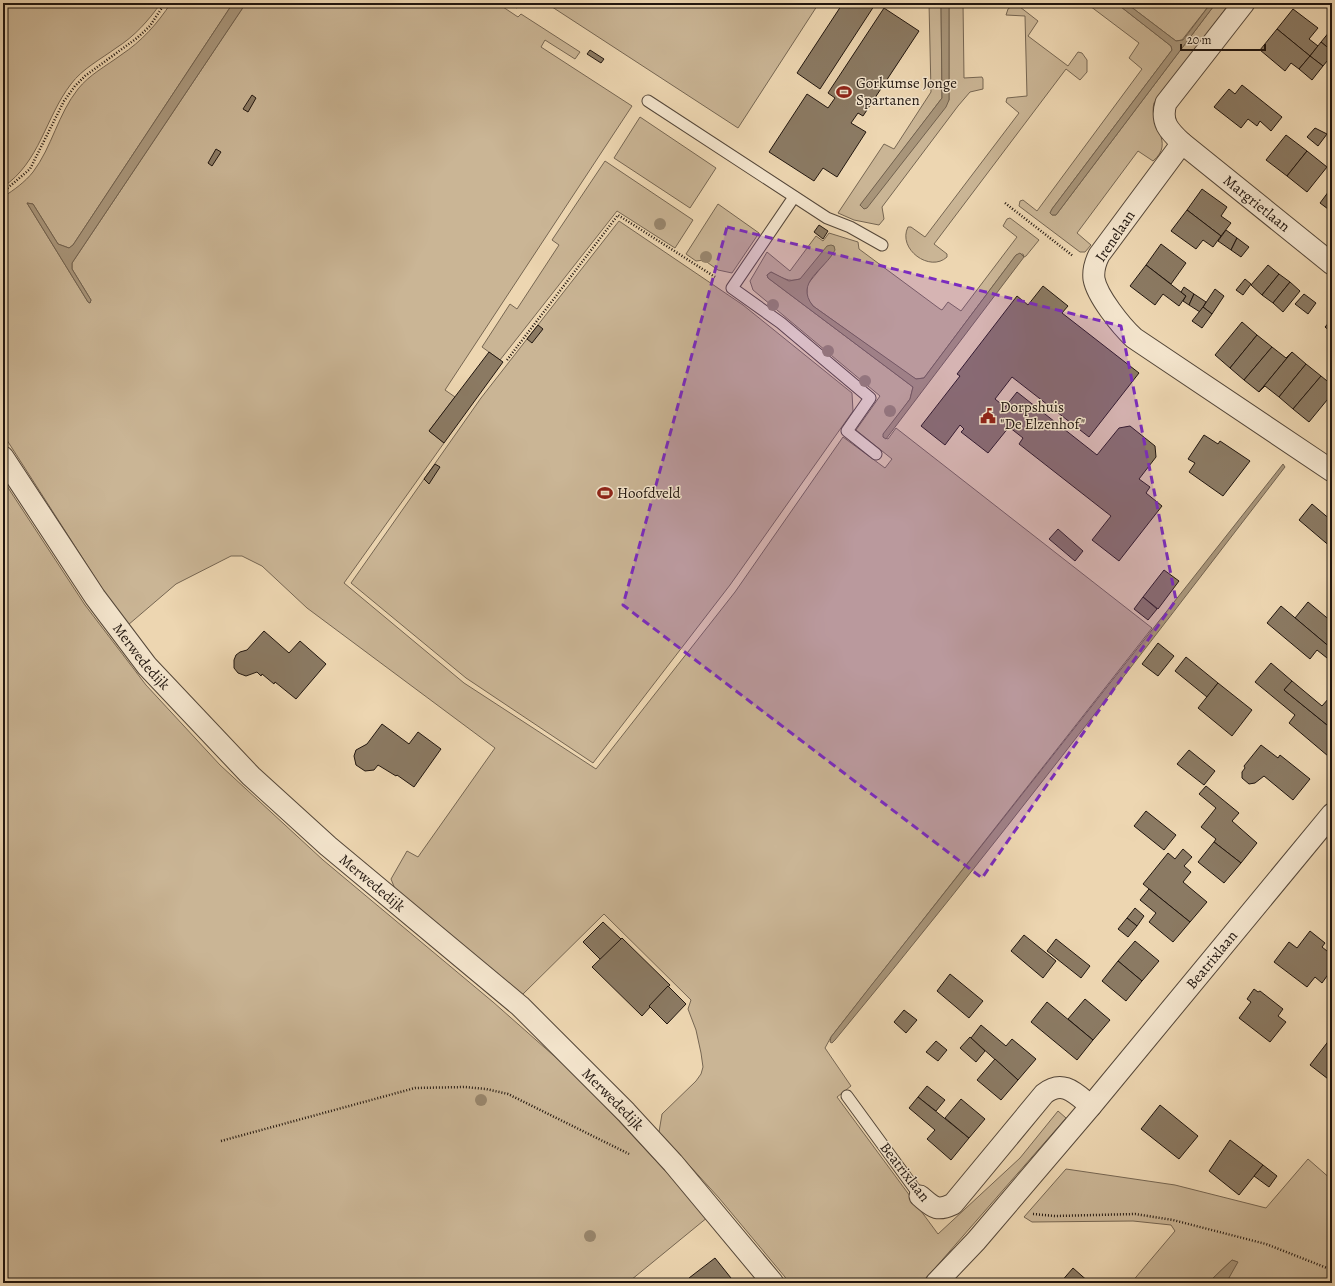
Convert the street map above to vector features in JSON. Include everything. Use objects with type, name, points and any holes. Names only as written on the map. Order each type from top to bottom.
[{"type":"street","points":[[1182,143],[1169,132],[1166,125],[1164,111],[1166,103],[1244,3]]},
{"type":"street","name":"Margrietlaan","points":[[1182,143],[1332,264]]},
{"type":"street","name":"Irenelaan","points":[[1182,143],[1099,255],[1094,271],[1097,289],[1116,319],[1134,338],[1332,471]]},
{"type":"street","name":"Merwededijk","points":[[3,457],[96,597],[152,672],[251,776],[328,846],[531,1017],[626,1112],[673,1162],[774,1283]]},
{"type":"street","name":"Beatrixlaan","points":[[936,1283],[1000,1212],[1091,1106],[1332,814]]},
{"type":"street","name":"Beatrixlaan","points":[[920,1196],[934,1208],[943,1208],[953,1204],[1044,1094],[1051,1088],[1060,1086],[1069,1089],[1091,1106]]},
{"type":"lane","points":[[648,101],[827,218],[850,227],[882,245]]},
{"type":"lane","points":[[794,197],[732,288],[782,323],[870,398],[847,431],[876,454]]},
{"type":"lane","name":"Beatrixlaan","points":[[847,1096],[920,1196]]},
{"type":"path","points":[[3,192],[30,169],[64,101],[75,86],[150,26],[165,3]]},
{"type":"path","points":[[1005,204],[1094,271]]},
{"type":"path","points":[[507,360],[618,215],[732,288]]},
{"type":"path","points":[[221,1141],[415,1088],[465,1087],[486,1089],[508,1094],[635,1156]]},
{"type":"path","points":[[1000,1212],[1055,1216],[1134,1214],[1174,1220],[1266,1244],[1332,1270]]},
{"type":"highlighted area","points":[[727,227],[1121,326],[1176,600],[982,878],[623,605]]},
{"type":"shaded area","points":[[3,3],[161,3],[135,33],[86,69],[75,79],[62,97],[26,165],[3,187]]},
{"type":"shaded area","points":[[171,3],[233,3],[73,245],[69,248],[58,244],[33,204],[27,203],[90,303],[91,300],[72,269],[72,263],[246,3],[497,3],[518,17],[521,14],[580,52],[575,59],[545,40],[541,47],[632,106],[445,390],[455,397],[429,431],[444,443],[344,583],[464,683],[596,769],[735,592],[843,437],[885,468],[892,459],[856,430],[880,396],[753,290],[750,281],[767,252],[790,271],[816,236],[823,241],[829,233],[858,242],[859,249],[940,309],[942,310],[948,302],[961,311],[1017,237],[1003,226],[1007,219],[1010,218],[1039,240],[1026,256],[1024,257],[1023,254],[1016,255],[924,378],[916,379],[909,375],[813,306],[807,298],[807,285],[833,253],[800,279],[788,280],[771,272],[767,275],[768,278],[913,387],[910,399],[883,437],[888,439],[896,428],[1152,628],[831,1037],[825,1048],[851,1086],[837,1097],[938,1234],[1020,1158],[1058,1111],[1066,1118],[922,1283],[790,1283],[719,1198],[659,1132],[662,1114],[696,1081],[701,1074],[703,1067],[696,1030],[688,1009],[691,1000],[604,914],[521,996],[395,889],[391,879],[407,851],[418,857],[495,748],[307,608],[262,566],[242,556],[231,556],[176,584],[128,625],[105,593],[3,434],[3,197],[19,186],[33,172],[40,162],[65,109],[82,84],[92,75],[129,50],[155,25]]},
{"type":"shaded area","points":[[233,3],[246,3],[72,263],[72,269],[91,300],[90,303],[27,203],[33,204],[58,244],[69,248],[73,245]]},
{"type":"shaded area","points":[[546,3],[819,3],[738,128]]},
{"type":"shaded area","points":[[929,3],[941,3],[942,98],[860,206],[949,100],[949,3],[963,3],[964,78],[982,77],[983,89],[970,92],[958,106],[882,207],[884,219],[879,225],[854,220],[838,213],[884,144],[894,149],[931,92]]},
{"type":"shaded area","points":[[941,3],[949,3],[949,100],[946,107],[867,208],[864,209],[860,205],[942,98]]},
{"type":"shaded area","points":[[1086,3],[1116,3],[1171,46],[1172,50],[1052,209],[1050,213],[1052,215],[1056,215],[1216,3],[1230,3],[1154,103],[1153,111],[1162,140],[1162,147],[1159,154],[1153,161],[1138,151],[1077,233],[1091,245],[1085,252],[1080,252],[1019,206],[1020,201],[1023,200],[1037,211],[1142,69],[1129,58],[1139,43]]},
{"type":"shaded area","points":[[1116,3],[1126,3],[1176,41],[1183,40],[1211,3],[1216,3],[1056,215],[1052,215],[1050,213],[1052,209],[1172,50],[1171,46]]},
{"type":"shaded area","points":[[1126,3],[1211,3],[1182,40],[1176,41]]},
{"type":"shaded area","points":[[1012,6],[1020,7],[1038,21],[1028,36],[1068,66],[1078,52],[1082,53],[1087,60],[1087,72],[1080,80],[1066,69],[934,244],[947,254],[947,257],[940,261],[932,262],[924,260],[911,250],[907,243],[906,235],[908,227],[911,227],[925,237],[1019,113],[1006,102],[1007,98],[1027,96],[1025,16],[1006,15],[1008,9]]},
{"type":"shaded area","points":[[640,117],[716,168],[690,208],[614,158]]},
{"type":"shaded area","points":[[605,161],[693,220],[675,248],[617,211],[500,360],[482,347],[510,304],[517,309],[559,245],[552,240]]},
{"type":"shaded area","points":[[718,204],[759,233],[732,273],[718,270],[704,260],[696,261],[686,254]]},
{"type":"shaded area","name":"Hoofdveld","points":[[619,221],[743,305],[852,393],[853,411],[730,585],[593,763],[466,678],[351,583],[481,398]]},
{"type":"shaded area","points":[[827,246],[834,246],[835,250],[809,283],[807,290],[808,298],[813,306],[916,379],[924,378],[1016,255],[1020,253],[1024,257],[886,439],[883,437],[883,434],[910,399],[913,387],[768,278],[767,275],[771,272],[789,281],[800,279]]},
{"type":"shaded area","points":[[1283,464],[1285,467],[950,899],[835,1040],[832,1043],[830,1042],[831,1037],[870,987]]},
{"type":"shaded area","points":[[3,480],[85,605],[146,685],[220,765],[323,860],[493,1002],[579,1078],[708,1217],[631,1280],[633,1283],[3,1283]]},
{"type":"shaded area","points":[[1308,1159],[1332,1180],[1332,1283],[1226,1283],[1237,1262],[1232,1260],[1212,1279],[1205,1283],[1131,1283],[1175,1231],[1171,1225],[1133,1221],[1032,1222],[1024,1217],[1066,1169],[1175,1185],[1266,1208]]},
{"type":"shaded area","points":[[1232,1260],[1238,1262],[1226,1283],[1205,1283],[1212,1279]]},
{"type":"building","points":[[510,3],[517,3],[520,5],[517,8]]},
{"type":"building","points":[[843,3],[876,3],[820,89],[797,73]]},
{"type":"building","points":[[884,8],[919,31],[863,116],[858,113],[851,123],[866,132],[837,177],[823,168],[814,181],[769,152],[807,94],[828,108],[835,98],[828,93]]},
{"type":"building","points":[[1293,9],[1318,28],[1309,39],[1318,46],[1310,56],[1277,29]]},
{"type":"building","points":[[1277,29],[1310,56],[1299,69],[1291,63],[1285,71],[1260,50]]},
{"type":"building","points":[[1330,31],[1332,32],[1332,51],[1321,42]]},
{"type":"building","points":[[1321,42],[1332,51],[1332,55],[1323,66],[1310,56]]},
{"type":"building","points":[[590,50],[604,59],[601,63],[587,54]]},
{"type":"building","points":[[1310,56],[1323,66],[1312,80],[1299,69]]},
{"type":"building","points":[[1242,85],[1282,117],[1271,131],[1260,121],[1257,126],[1248,119],[1241,128],[1214,107],[1229,89],[1235,94]]},
{"type":"building","points":[[252,95],[256,98],[248,112],[243,109]]},
{"type":"building","points":[[1315,128],[1327,134],[1318,146],[1307,137]]},
{"type":"building","points":[[1286,135],[1307,151],[1287,176],[1266,160]]},
{"type":"building","points":[[216,149],[221,152],[212,166],[208,163]]},
{"type":"building","points":[[1307,151],[1327,167],[1307,192],[1287,176]]},
{"type":"building","points":[[1332,187],[1332,212],[1320,203]]},
{"type":"building","points":[[1202,189],[1227,207],[1221,216],[1231,223],[1221,236],[1187,210]]},
{"type":"building","points":[[1187,210],[1221,236],[1213,247],[1203,240],[1196,249],[1171,231]]},
{"type":"building","points":[[819,225],[828,231],[823,239],[814,232]]},
{"type":"building","points":[[1226,230],[1237,238],[1231,250],[1218,241]]},
{"type":"building","points":[[1237,238],[1249,247],[1241,257],[1231,250]]},
{"type":"building","points":[[1161,244],[1186,263],[1171,284],[1146,265]]},
{"type":"building","points":[[1146,265],[1186,296],[1179,306],[1163,294],[1155,305],[1130,286]]},
{"type":"building","points":[[1268,265],[1279,274],[1262,295],[1251,285]]},
{"type":"building","points":[[1279,274],[1290,282],[1273,303],[1262,295]]},
{"type":"building","points":[[1245,279],[1251,284],[1243,295],[1236,290]]},
{"type":"building","points":[[1290,282],[1300,291],[1283,312],[1273,303]]},
{"type":"building","name":"Dorpshuis \"De Elzenhof\"","points":[[1043,286],[1068,306],[1062,313],[1139,373],[1089,437],[1012,377],[995,399],[1005,407],[1017,392],[1097,455],[1119,428],[1130,426],[1155,446],[1156,457],[1139,479],[1150,487],[1146,493],[1162,506],[1119,561],[1092,540],[1111,516],[1019,444],[1023,438],[1009,427],[988,453],[961,432],[964,429],[960,425],[945,445],[921,426],[960,376],[957,374],[1017,296],[1028,305]]},
{"type":"building","points":[[1184,287],[1194,294],[1189,305],[1183,301],[1186,296],[1181,292]]},
{"type":"building","points":[[1215,289],[1224,296],[1212,314],[1203,307]]},
{"type":"building","points":[[1194,294],[1206,302],[1200,312],[1189,305]]},
{"type":"building","points":[[1304,294],[1316,303],[1308,314],[1295,304]]},
{"type":"building","points":[[1203,307],[1212,314],[1202,328],[1192,321]]},
{"type":"building","points":[[1332,319],[1332,333],[1325,327]]},
{"type":"building","points":[[1242,322],[1257,335],[1230,368],[1215,355]]},
{"type":"building","points":[[538,325],[543,329],[532,343],[527,339]]},
{"type":"building","points":[[1257,335],[1272,347],[1244,380],[1230,368]]},
{"type":"building","points":[[1272,347],[1286,358],[1292,352],[1259,392],[1244,380]]},
{"type":"building","points":[[489,352],[503,362],[444,443],[429,431]]},
{"type":"building","points":[[1292,352],[1306,364],[1279,397],[1265,386],[1259,392]]},
{"type":"building","points":[[1306,364],[1321,376],[1293,409],[1279,397]]},
{"type":"building","points":[[1321,376],[1332,385],[1332,394],[1309,422],[1293,409]]},
{"type":"building","points":[[1204,435],[1218,444],[1220,441],[1250,461],[1223,496],[1189,472],[1195,463],[1188,459]]},
{"type":"building","points":[[435,464],[440,467],[429,484],[424,479]]},
{"type":"building","points":[[1312,504],[1332,521],[1332,548],[1299,520]]},
{"type":"building","points":[[1058,529],[1083,551],[1075,561],[1049,539]]},
{"type":"building","points":[[1164,570],[1179,581],[1158,609],[1143,597]]},
{"type":"building","points":[[1143,597],[1157,609],[1148,620],[1134,609]]},
{"type":"building","points":[[1308,602],[1332,622],[1332,632],[1329,636],[1332,638],[1332,649],[1295,618]]},
{"type":"building","points":[[1281,606],[1332,649],[1332,662],[1317,650],[1310,659],[1267,623]]},
{"type":"building","points":[[264,631],[289,653],[300,641],[326,664],[296,699],[275,682],[274,684],[262,674],[261,676],[257,672],[246,676],[238,673],[234,668],[234,660],[236,655],[247,650]]},
{"type":"building","points":[[1158,643],[1174,656],[1158,676],[1142,664]]},
{"type":"building","points":[[1186,657],[1218,683],[1207,697],[1175,671]]},
{"type":"building","points":[[1271,663],[1292,681],[1284,690],[1332,729],[1332,751],[1328,756],[1289,723],[1295,715],[1255,682]]},
{"type":"building","points":[[1292,681],[1322,706],[1329,698],[1332,700],[1332,729],[1284,690]]},
{"type":"building","points":[[1218,683],[1252,710],[1232,736],[1198,708]]},
{"type":"building","points":[[382,724],[409,744],[418,732],[441,749],[414,787],[397,775],[396,776],[378,765],[374,770],[365,771],[356,765],[354,756],[356,750],[367,744]]},
{"type":"building","points":[[1261,745],[1278,758],[1280,755],[1310,779],[1293,800],[1264,776],[1255,783],[1249,784],[1242,778],[1242,772],[1245,768],[1244,766]]},
{"type":"building","points":[[1189,750],[1215,771],[1204,785],[1177,764]]},
{"type":"building","points":[[1206,786],[1239,813],[1232,821],[1257,843],[1241,863],[1214,842],[1216,839],[1201,827],[1216,808],[1199,794]]},
{"type":"building","points":[[1146,811],[1176,835],[1164,850],[1134,826]]},
{"type":"building","points":[[1214,842],[1241,863],[1224,883],[1198,862]]},
{"type":"building","points":[[1183,849],[1192,857],[1184,866],[1191,872],[1183,882],[1207,902],[1190,922],[1143,884],[1168,853],[1175,859]]},
{"type":"building","points":[[1149,889],[1190,922],[1173,942],[1149,922],[1156,913],[1140,900]]},
{"type":"building","points":[[1135,908],[1144,916],[1137,926],[1127,918]]},
{"type":"building","points":[[1127,918],[1137,926],[1128,937],[1118,929]]},
{"type":"building","points":[[603,922],[621,939],[601,960],[583,942]]},
{"type":"building","points":[[1310,931],[1325,943],[1322,947],[1332,955],[1332,969],[1322,983],[1315,977],[1307,987],[1274,962],[1289,942],[1297,948]]},
{"type":"building","points":[[1024,935],[1056,961],[1043,978],[1011,951]]},
{"type":"building","points":[[622,938],[670,985],[642,1016],[592,967]]},
{"type":"building","points":[[1056,939],[1090,966],[1081,978],[1047,951]]},
{"type":"building","points":[[1135,941],[1159,961],[1142,981],[1118,961]]},
{"type":"building","points":[[1118,961],[1142,981],[1126,1001],[1102,981]]},
{"type":"building","points":[[950,974],[983,1001],[969,1018],[937,991]]},
{"type":"building","points":[[668,986],[686,1004],[667,1024],[649,1006]]},
{"type":"building","points":[[1254,989],[1258,992],[1260,991],[1283,1009],[1278,1016],[1286,1022],[1270,1042],[1239,1018],[1251,1002],[1247,999]]},
{"type":"building","points":[[1085,999],[1110,1020],[1093,1040],[1068,1019]]},
{"type":"building","points":[[1047,1002],[1093,1040],[1077,1060],[1031,1022]]},
{"type":"building","points":[[904,1010],[917,1020],[906,1033],[894,1022]]},
{"type":"building","points":[[981,1025],[1006,1046],[1012,1039],[1036,1059],[1018,1080],[971,1038]]},
{"type":"building","points":[[970,1037],[985,1051],[976,1062],[960,1048]]},
{"type":"building","points":[[1330,1039],[1332,1040],[1332,1082],[1310,1065]]},
{"type":"building","points":[[936,1041],[947,1050],[938,1061],[926,1052]]},
{"type":"building","points":[[995,1059],[1018,1080],[1001,1100],[977,1080]]},
{"type":"building","points":[[927,1086],[945,1100],[936,1111],[918,1097]]},
{"type":"building","points":[[918,1097],[969,1138],[951,1160],[927,1139],[935,1130],[909,1108]]},
{"type":"building","points":[[961,1099],[985,1119],[969,1138],[945,1118]]},
{"type":"building","points":[[1160,1105],[1198,1136],[1179,1159],[1141,1129]]},
{"type":"building","points":[[1230,1140],[1263,1165],[1239,1195],[1209,1171]]},
{"type":"building","points":[[1263,1165],[1277,1176],[1269,1187],[1254,1176]]},
{"type":"building","points":[[715,1258],[735,1283],[693,1283],[689,1278]]},
{"type":"building","points":[[1073,1268],[1090,1283],[1060,1283]]},
{"type":"place","name":"Gorkumse Jonge Spartanen","points":[[844,92]]},
{"type":"place","name":"Dorpshuis \"De Elzenhof\"","points":[[988,416]]},
{"type":"place","name":"Hoofdveld","points":[[605,493]]}]
